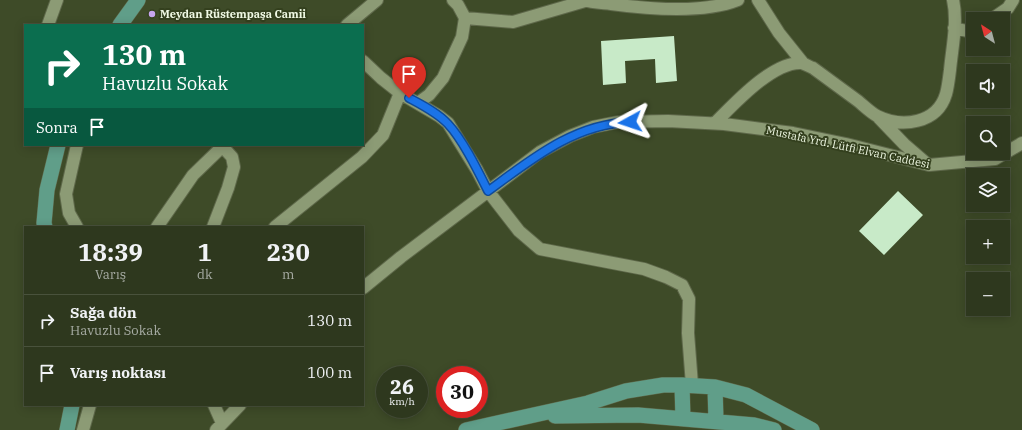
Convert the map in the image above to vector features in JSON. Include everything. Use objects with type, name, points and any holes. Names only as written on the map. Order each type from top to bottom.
[{"type":"main road","points":[[121,24],[138,0]]},
{"type":"main road","points":[[45,226],[47,190],[55,148]]},
{"type":"main road","points":[[466,430],[588,403],[626,391],[663,385],[687,385],[715,387],[746,395],[812,430]]},
{"type":"main road","points":[[687,385],[693,423]]},
{"type":"main road","points":[[715,387],[716,421]]},
{"type":"main road","points":[[67,430],[72,406]]},
{"type":"main road","points":[[526,416],[638,415],[693,423],[716,421],[754,425],[774,430]]},
{"type":"street","points":[[48,24],[57,0]]},
{"type":"street","points":[[348,24],[377,0]]},
{"type":"street","points":[[418,103],[429,95],[442,78],[462,37],[465,18],[458,5],[453,0]]},
{"type":"street","points":[[465,18],[513,22],[584,0],[638,8],[696,8],[728,4],[738,0]]},
{"type":"street","points":[[758,0],[779,33],[803,63],[813,68],[877,115],[904,144],[929,165]]},
{"type":"street","points":[[877,115],[892,121],[905,123],[917,122],[929,117],[939,108],[946,95],[954,28],[955,8],[953,0]]},
{"type":"street","points":[[1002,12],[1008,8],[1013,0]]},
{"type":"street","points":[[954,28],[966,31]]},
{"type":"street","points":[[364,62],[400,93],[448,123],[488,191],[519,231],[540,248],[644,269],[682,285],[689,299],[687,385]]},
{"type":"street","points":[[715,123],[747,92],[764,79],[786,65],[803,63]]},
{"type":"street","points":[[276,226],[362,157],[383,135],[400,93]]},
{"type":"street","name":"Mustafa Yrd. Lütfi Elvan Caddesi","points":[[364,287],[401,257],[540,152],[570,136],[593,127],[618,122],[668,120],[715,123],[793,133],[846,144],[929,165],[995,159],[1022,143]]},
{"type":"street","points":[[76,226],[69,213],[66,194],[77,146]]},
{"type":"street","points":[[158,226],[193,175],[223,146],[232,156],[234,167],[228,188],[213,226]]},
{"type":"street","points":[[83,430],[90,406]]},
{"type":"street","points":[[214,406],[219,427]]},
{"type":"street","points":[[219,427],[239,406]]},
{"type":"building","points":[[674,36],[677,81],[656,83],[655,59],[625,61],[626,83],[603,85],[601,41]]},
{"type":"building","points":[[898,191],[923,215],[884,255],[859,231]]},
{"type":"place","name":"Meydan Rüstempaşa Camii","points":[[152,14]]},
{"type":"route","points":[[409,98],[448,123],[456,134],[488,191],[540,152],[570,136],[593,127],[618,122],[630,122]]}]
